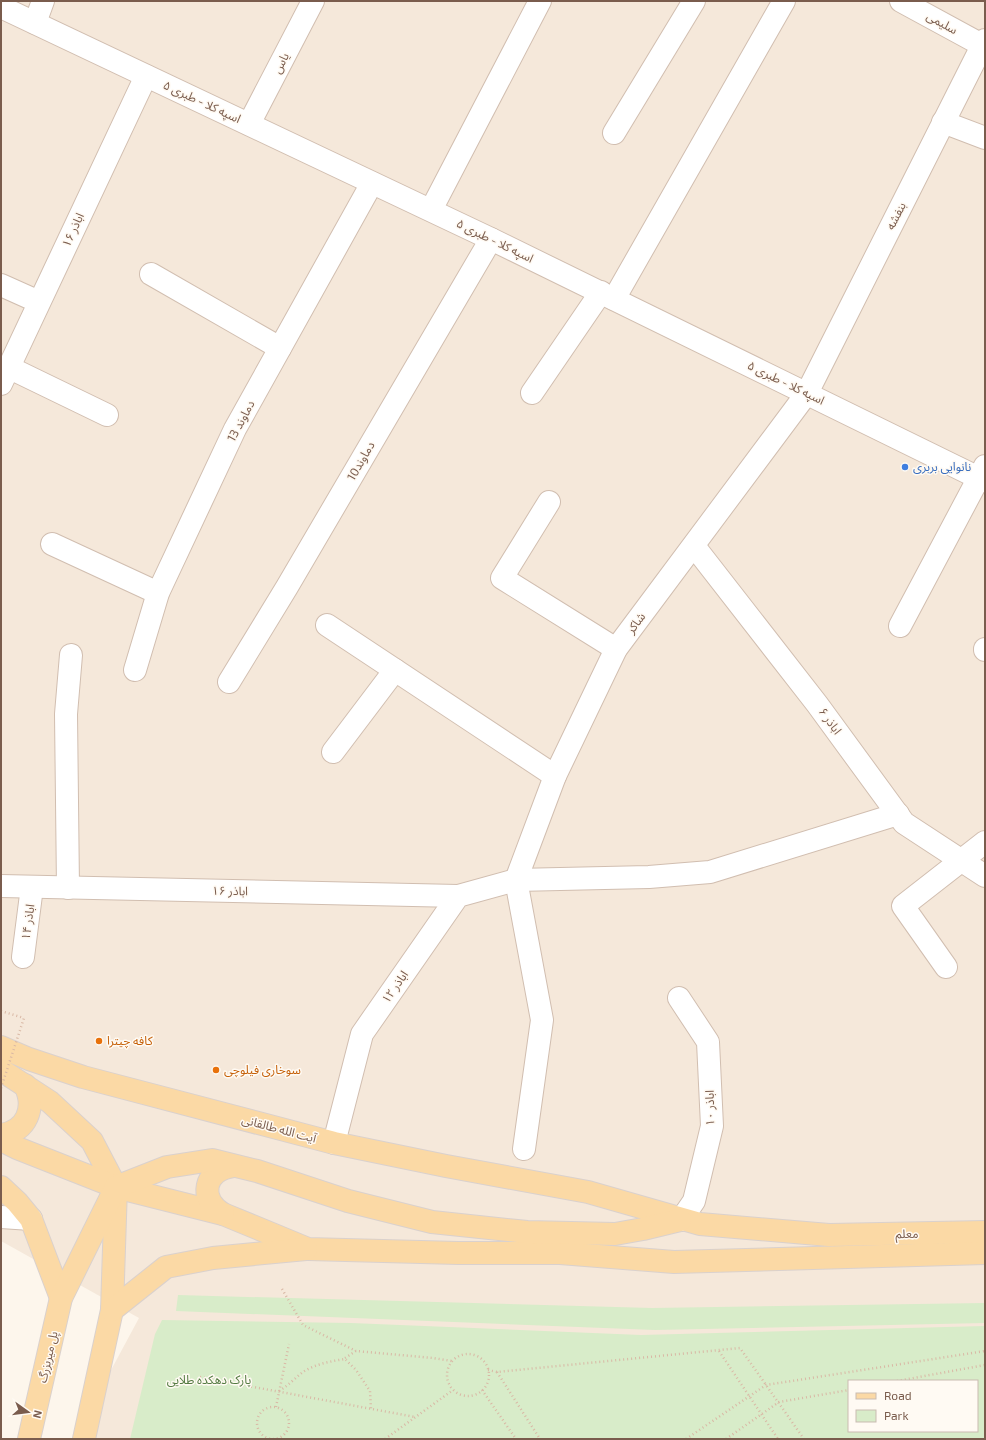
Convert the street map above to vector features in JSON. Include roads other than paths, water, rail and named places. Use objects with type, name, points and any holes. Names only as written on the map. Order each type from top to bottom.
[{"type":"main road","name":"آیت الله طالقانی","points":[[1,1047],[29,1059],[84,1077],[334,1143],[588,1192],[681,1220]]},
{"type":"main road","points":[[1,1070],[50,1102],[92,1141],[116,1187],[112,1310],[84,1439]]},
{"type":"main road","points":[[1,1135],[10,1134],[19,1128],[26,1120],[31,1102],[25,1086]]},
{"type":"main road","points":[[1,1140],[17,1148],[116,1187],[223,1214],[308,1248]]},
{"type":"main road","points":[[116,1187],[167,1167],[212,1160],[257,1171],[348,1201],[432,1222],[527,1232],[615,1234],[681,1220]]},
{"type":"main road","points":[[223,1214],[210,1202],[208,1186],[210,1178],[216,1171],[224,1167],[233,1166]]},
{"type":"main road","points":[[1,1187],[17,1202],[31,1219],[61,1298]]},
{"type":"main road","name":"پل میربزرگ","points":[[29,1439],[61,1298],[116,1187]]},
{"type":"main road","name":"معلم","points":[[681,1220],[700,1224],[829,1235],[985,1232]]},
{"type":"main road","points":[[112,1310],[166,1267],[213,1258],[308,1248],[458,1253],[560,1253],[674,1262],[985,1253]]},
{"type":"street","points":[[35,23],[43,1]]},
{"type":"street","name":"یاس","points":[[249,124],[313,1]]},
{"type":"street","points":[[430,210],[540,1]]},
{"type":"street","points":[[614,133],[694,1]]},
{"type":"street","points":[[532,393],[608,295],[784,1]]},
{"type":"street","name":"سلیمی","points":[[901,1],[984,42]]},
{"type":"street","name":"اسپه کلا - طبری ۵","points":[[1,7],[608,295],[807,393],[983,475]]},
{"type":"street","name":"بنفشه","points":[[807,393],[984,42]]},
{"type":"street","name":"اباذر ۱۶","points":[[5,376],[146,76]]},
{"type":"street","points":[[944,122],[985,138]]},
{"type":"street","name":"دماوند 13","points":[[135,670],[158,593],[235,429],[372,183]]},
{"type":"street","name":"دماوند10","points":[[229,682],[287,587],[491,239]]},
{"type":"street","points":[[151,274],[280,348]]},
{"type":"street","points":[[1,285],[39,302]]},
{"type":"street","points":[[5,376],[107,415]]},
{"type":"street","name":"شاکر","points":[[516,880],[555,776],[616,649],[807,393]]},
{"type":"street","points":[[900,626],[983,475]]},
{"type":"street","points":[[549,502],[502,578],[616,649]]},
{"type":"street","points":[[52,544],[158,593]]},
{"type":"street","name":"اباذر ۶","points":[[694,546],[817,704],[904,823],[985,876]]},
{"type":"street","points":[[327,625],[555,776]]},
{"type":"street","points":[[68,888],[66,714],[72,655]]},
{"type":"street","points":[[333,752],[394,670]]},
{"type":"street","points":[[458,896],[516,880],[649,878],[710,872],[898,814]]},
{"type":"street","points":[[946,967],[903,906],[985,842]]},
{"type":"street","points":[[516,880],[542,1020],[524,1149]]},
{"type":"street","name":"اباذر ۱۶","points":[[1,886],[458,896]]},
{"type":"street","name":"اباذر ۱۴","points":[[23,957],[32,887]]},
{"type":"street","name":"اباذر ۱۲","points":[[334,1143],[362,1034],[458,896]]},
{"type":"street","name":"اباذر ۱۰","points":[[679,998],[708,1042],[712,1126],[694,1201],[681,1220]]},
{"type":"street","points":[[1,1217],[31,1219]]},
{"type":"place","name":"نانوایی بربری","points":[[905,467]]},
{"type":"place","name":"کافه چیترا","points":[[99,1041]]},
{"type":"place","name":"سوخاری فیلوچی","points":[[216,1070]]},
{"type":"park label","name":"پارک دهکده طلایی","points":[[209,1380]]}]
